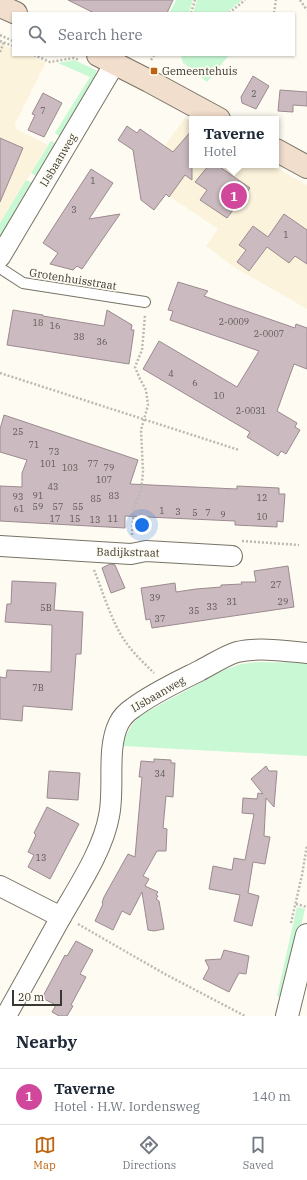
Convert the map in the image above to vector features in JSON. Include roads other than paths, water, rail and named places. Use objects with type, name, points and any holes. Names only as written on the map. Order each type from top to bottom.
[{"type":"main road","points":[[0,6],[14,12]]},
{"type":"main road","points":[[0,20],[9,34]]},
{"type":"main road","points":[[98,60],[213,116]]},
{"type":"main road","points":[[279,152],[307,167]]},
{"type":"street","name":"IJsbaanweg","points":[[0,257],[98,60]]},
{"type":"street","name":"Badijkstraat","points":[[0,546],[130,554],[146,551],[232,556]]},
{"type":"street","name":"IJsbaanweg","points":[[6,1016],[99,849],[110,816],[114,737],[118,724],[124,716],[140,702],[237,652],[256,650],[307,653]]},
{"type":"street","points":[[0,886],[61,917]]},
{"type":"street","points":[[287,1016],[307,935]]},
{"type":"lane","name":"Grotenhuisstraat","points":[[0,268],[23,283],[145,302]]},
{"type":"place","name":"Gemeentehuis","points":[[154,71]]},
{"type":"place","name":"Taverne","points":[[234,196]]}]
